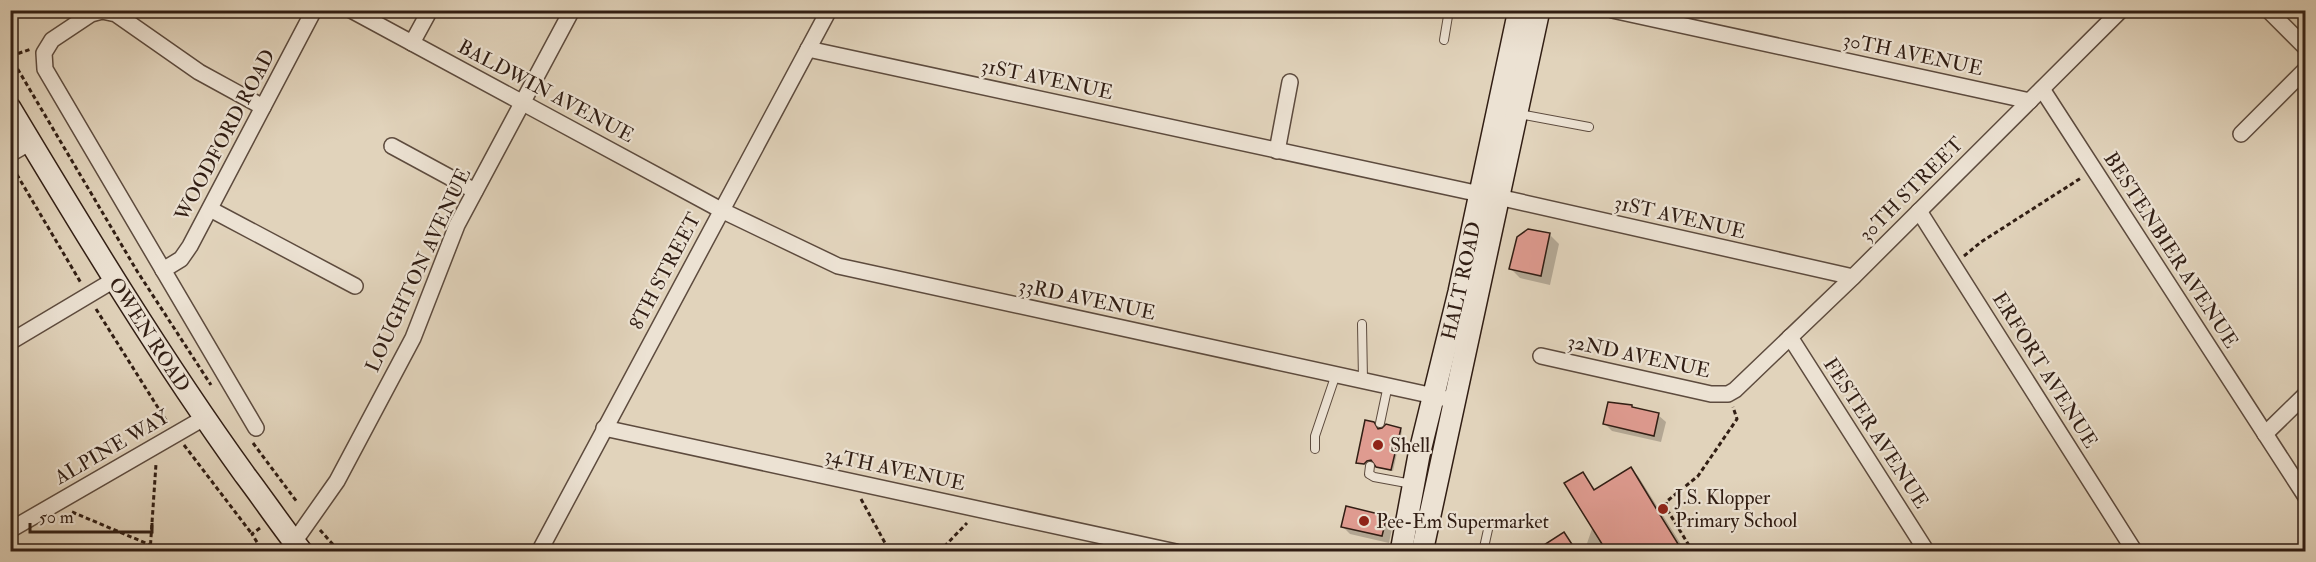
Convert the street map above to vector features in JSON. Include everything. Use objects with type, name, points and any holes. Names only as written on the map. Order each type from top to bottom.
[{"type":"street","name":"WOODFORD ROAD","points":[[163,270],[186,253],[314,10]]},
{"type":"street","name":"BALDWIN AVENUE","points":[[351,10],[721,210]]},
{"type":"street","points":[[412,43],[430,10]]},
{"type":"street","name":"LOUGHTON AVENUE","points":[[294,548],[337,481],[413,338],[443,258],[475,191],[572,10]]},
{"type":"street","name":"8TH STREET","points":[[539,552],[829,10]]},
{"type":"street","name":"HALT ROAD","points":[[1422,552],[1455,401],[1519,10]]},
{"type":"street","name":"HALT ROAD","points":[[1401,552],[1432,395],[1459,292],[1517,114],[1539,10]]},
{"type":"street","name":"30TH AVENUE","points":[[1612,10],[2030,101]]},
{"type":"street","name":"30TH STREET","points":[[1728,394],[1744,383],[1853,277],[2121,10]]},
{"type":"street","points":[[2268,10],[2306,48]]},
{"type":"street","points":[[252,431],[163,270],[45,69],[44,53],[48,44],[90,14],[109,12],[116,14],[199,72],[263,107]]},
{"type":"street","name":"31ST AVENUE","points":[[808,49],[1853,277]]},
{"type":"street","points":[[2241,134],[2306,69]]},
{"type":"street","points":[[1277,151],[1290,82]]},
{"type":"street","name":"BESTENBIER AVENUE","points":[[2042,89],[2306,497]]},
{"type":"street","name":"OWEN ROAD","points":[[10,108],[114,280],[204,418],[294,548]]},
{"type":"street","points":[[12,161],[31,142]]},
{"type":"street","points":[[392,146],[475,191]]},
{"type":"street","points":[[210,209],[355,286]]},
{"type":"street","name":"33RD AVENUE","points":[[721,210],[838,266],[1455,401]]},
{"type":"street","name":"ERFORT AVENUE","points":[[1919,211],[2135,552]]},
{"type":"street","points":[[10,342],[114,280]]},
{"type":"street","name":"FESTER AVENUE","points":[[1790,337],[1927,552]]},
{"type":"street","name":"32ND AVENUE","points":[[1541,356],[1711,394],[1728,394]]},
{"type":"street","points":[[2265,434],[2306,394]]},
{"type":"street","name":"ALPINE WAY","points":[[10,530],[204,418]]},
{"type":"street","name":"34TH AVENUE","points":[[604,428],[1176,552]]},
{"type":"lane","points":[[1444,40],[1449,10]]},
{"type":"lane","points":[[1517,114],[1588,127]]},
{"type":"lane","points":[[1362,324],[1363,380]]},
{"type":"lane","points":[[1314,450],[1315,436],[1336,374]]},
{"type":"lane","points":[[1380,423],[1388,385]]},
{"type":"lane","points":[[1370,466],[1369,474],[1374,477],[1414,484]]},
{"type":"lane","points":[[1483,552],[1489,525]]},
{"type":"path","points":[[10,56],[137,271],[214,391]]},
{"type":"path","points":[[12,161],[82,285]]},
{"type":"path","points":[[1953,265],[1981,242],[2094,170]]},
{"type":"path","points":[[95,307],[168,424]]},
{"type":"path","points":[[1693,552],[1668,511],[1666,502],[1698,476],[1737,419],[1728,394]]},
{"type":"path","points":[[252,431],[294,500]]},
{"type":"path","points":[[182,443],[252,534],[263,552]]},
{"type":"path","points":[[150,552],[156,458],[154,447]]},
{"type":"path","points":[[859,483],[859,496],[890,552]]},
{"type":"path","points":[[54,505],[167,552]]},
{"type":"path","points":[[939,552],[969,521],[973,508]]},
{"type":"path","points":[[252,534],[260,528]]},
{"type":"path","points":[[319,529],[338,551]]},
{"type":"building","points":[[1528,229],[1550,233],[1541,276],[1509,269],[1517,237]]},
{"type":"building","points":[[1608,402],[1632,405],[1632,407],[1659,413],[1654,436],[1603,424]]},
{"type":"building","points":[[1365,420],[1374,422],[1378,429],[1386,424],[1401,428],[1391,470],[1376,467],[1371,460],[1364,464],[1356,463]]},
{"type":"building","points":[[1631,467],[1683,552],[1607,552],[1564,483],[1583,472],[1594,490]]},
{"type":"building","name":"Pee-Em Supermarket","points":[[1346,506],[1387,516],[1382,536],[1341,527]]},
{"type":"building","points":[[1564,532],[1577,552],[1533,552]]},
{"type":"place","name":"Shell","points":[[1378,445]]},
{"type":"place","name":"J.S. Klopper Primary School","points":[[1663,509]]},
{"type":"place","name":"Pee-Em Supermarket","points":[[1364,521]]}]
